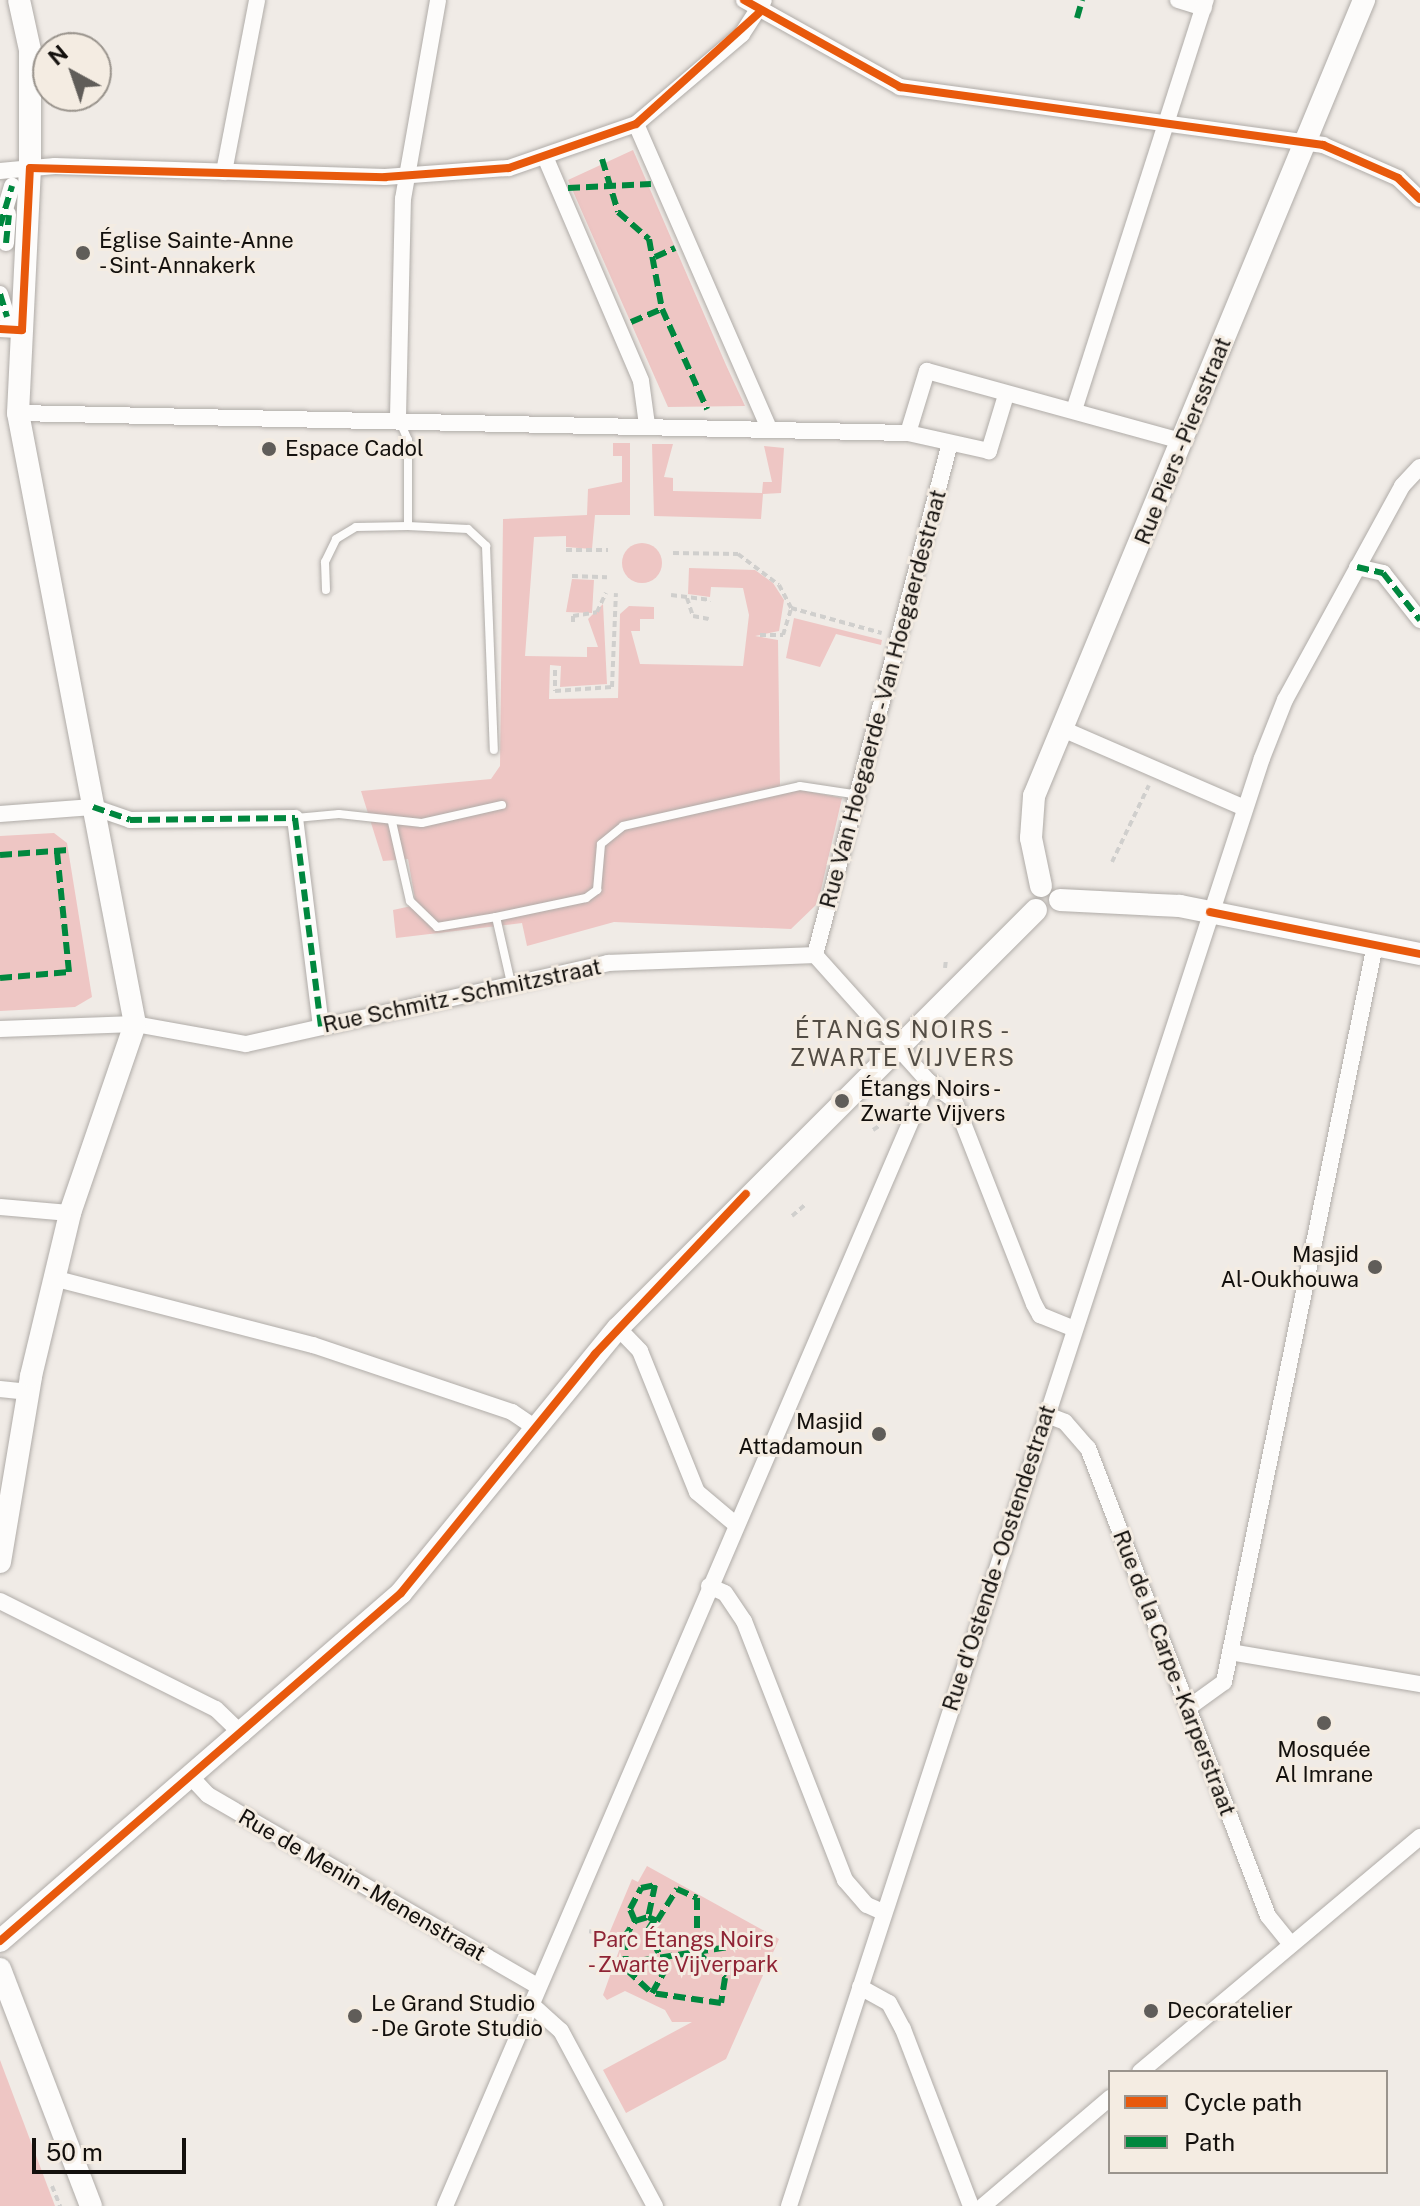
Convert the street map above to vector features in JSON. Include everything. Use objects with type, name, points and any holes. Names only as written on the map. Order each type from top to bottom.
[{"type":"street","points":[[0,1562],[29,1392],[70,1213],[135,1024],[18,413],[10,325],[30,168],[30,50],[19,0]]},
{"type":"street","points":[[224,172],[257,0]]},
{"type":"street","points":[[398,417],[406,176],[438,0]]},
{"type":"street","points":[[744,0],[900,87],[1166,128],[1187,122],[1305,142],[1362,159],[1420,199]]},
{"type":"street","points":[[1075,407],[1205,4],[1178,0]]},
{"type":"street","name":"Rue Piers - Piersstraat","points":[[1041,886],[1030,817],[1364,0]]},
{"type":"street","points":[[0,171],[30,168],[406,176],[546,159],[636,124],[761,7]]},
{"type":"street","points":[[636,124],[768,426]]},
{"type":"street","points":[[546,159],[641,381],[647,425]]},
{"type":"street","points":[[6,243],[3,218],[8,189]]},
{"type":"street","points":[[0,294],[10,325]]},
{"type":"street","points":[[908,433],[927,371],[1006,395],[1075,407],[1182,441]]},
{"type":"street","points":[[18,413],[398,417],[768,426],[908,433],[989,451],[1006,395]]},
{"type":"street","name":"Rue Van Hoegaerde - Van Hoegaerdestraat","points":[[815,955],[950,443]]},
{"type":"street","name":"Rue d'Ostende - Oostendestraat","points":[[789,2206],[1244,808],[1285,700],[1357,567],[1420,467]]},
{"type":"street","points":[[1357,567],[1383,573],[1420,620]]},
{"type":"street","points":[[1065,730],[1204,794],[1244,808]]},
{"type":"street","points":[[0,814],[93,807],[130,820],[295,818],[321,1026]]},
{"type":"street","points":[[1036,910],[1031,896],[1041,886],[1056,889],[1060,900]]},
{"type":"street","points":[[1060,900],[1210,912],[1420,954]]},
{"type":"street","points":[[1036,910],[1051,912],[1060,900]]},
{"type":"street","points":[[0,1941],[243,1735],[401,1593],[618,1328],[1036,910]]},
{"type":"street","points":[[1188,1708],[1224,1682],[1375,945]]},
{"type":"street","points":[[815,955],[900,1043],[928,1081],[954,1100],[1040,1315],[1073,1328]]},
{"type":"street","name":"Rue Schmitz - Schmitzstraat","points":[[0,1029],[135,1024],[246,1044],[608,963],[815,955]]},
{"type":"street","points":[[445,2206],[734,1523],[928,1081]]},
{"type":"street","points":[[0,1207],[70,1213]]},
{"type":"street","points":[[57,1279],[313,1345],[512,1412],[534,1427]]},
{"type":"street","points":[[618,1328],[640,1351],[697,1492],[734,1523]]},
{"type":"street","points":[[0,1389],[29,1392]]},
{"type":"street","name":"Rue de la Carpe - Karperstraat","points":[[1047,1415],[1065,1422],[1088,1448],[1268,1916],[1290,1943]]},
{"type":"street","points":[[709,1586],[725,1593],[744,1621],[845,1880],[867,1905],[883,1912]]},
{"type":"street","points":[[0,1601],[216,1709],[243,1735]]},
{"type":"street","points":[[1230,1652],[1420,1684]]},
{"type":"street","name":"Rue de Menin - Menenstraat","points":[[192,1778],[208,1795],[537,1986]]},
{"type":"street","points":[[1142,2070],[1420,1837]]},
{"type":"street","points":[[0,1969],[91,2206]]},
{"type":"street","points":[[860,1987],[889,2003],[903,2029],[971,2206]]},
{"type":"street","points":[[531,2004],[561,2031],[655,2206]]},
{"type":"street","points":[[983,2206],[1108,2100]]},
{"type":"lane","points":[[398,417],[408,440],[408,526]]},
{"type":"lane","points":[[326,590],[325,562],[336,539],[356,527],[468,529],[486,546],[494,750]]},
{"type":"lane","points":[[392,822],[410,901],[437,927],[586,898],[597,890],[601,844],[623,826],[800,786],[859,795]]},
{"type":"lane","points":[[295,818],[339,814],[392,822],[502,805]]},
{"type":"lane","points":[[496,917],[511,983]]},
{"type":"path","points":[[566,550],[608,550]]},
{"type":"path","points":[[673,553],[750,559],[779,585],[791,608],[783,635],[760,635]]},
{"type":"path","points":[[572,576],[607,577]]},
{"type":"path","points":[[573,622],[573,616],[597,612],[606,593]]},
{"type":"path","points":[[555,670],[555,691],[612,687],[616,593]]},
{"type":"path","points":[[671,595],[711,600]]},
{"type":"path","points":[[687,598],[693,616],[709,619]]},
{"type":"path","points":[[791,608],[884,634]]},
{"type":"path","points":[[1112,862],[1147,789]]},
{"type":"path","points":[[792,1216],[806,1204]]},
{"type":"path","points":[[589,1931],[608,1937]]},
{"type":"path","points":[[60,2206],[52,2186],[72,2158]]},
{"type":"green space","points":[[633,150],[745,406],[668,407],[568,180]]},
{"type":"green space","points":[[613,443],[630,443],[630,515],[595,515],[592,549],[566,547],[566,536],[534,537],[525,656],[587,657],[587,647],[598,647],[588,619],[603,604],[607,684],[560,687],[561,666],[550,665],[549,699],[618,698],[620,614],[629,606],[654,607],[654,619],[640,619],[640,631],[631,631],[640,664],[743,666],[749,615],[743,588],[711,587],[710,597],[688,594],[689,568],[755,570],[773,583],[784,600],[779,631],[755,636],[778,640],[780,786],[842,798],[818,903],[791,929],[614,922],[527,946],[522,923],[396,938],[393,910],[416,905],[408,859],[383,861],[361,791],[491,779],[500,766],[503,519],[587,515],[588,489],[622,482],[622,456],[613,456]]},
{"type":"green space","points":[[652,444],[673,444],[664,477],[673,478],[673,491],[762,493],[763,482],[772,482],[764,446],[784,448],[781,493],[763,494],[761,519],[654,516]]},
{"type":"green space","points":[[642,543],[656,549],[662,563],[656,577],[642,583],[628,577],[622,563],[628,549]]},
{"type":"green space","points":[[572,579],[594,580],[592,613],[566,612]]},
{"type":"green space","points":[[794,618],[882,640],[881,645],[836,634],[820,667],[786,658]]},
{"type":"green space","points":[[54,833],[67,843],[92,997],[75,1007],[0,1011],[0,836]]},
{"type":"green space","name":"Parc Étangs Noirs - Zwarte Vijverpark","points":[[647,1866],[779,1939],[726,2059],[626,2113],[603,2070],[692,2022],[672,2022],[665,2010],[625,1991],[607,2000],[603,1995],[621,1945],[606,1941],[632,1879],[638,1882]]},
{"type":"green space","points":[[0,2060],[55,2206],[0,2206]]},
{"type":"marked path","points":[[1077,18],[1082,0]]},
{"type":"marked path","points":[[602,159],[618,212],[649,239],[662,309],[707,409]]},
{"type":"marked path","points":[[568,188],[651,184]]},
{"type":"marked path","points":[[0,226],[12,186]]},
{"type":"marked path","points":[[6,243],[9,215]]},
{"type":"marked path","points":[[655,257],[675,248]]},
{"type":"marked path","points":[[0,294],[7,317]]},
{"type":"marked path","points":[[631,322],[662,309]]},
{"type":"marked path","points":[[1357,567],[1383,573],[1420,620]]},
{"type":"marked path","points":[[93,807],[130,820],[295,818],[321,1026]]},
{"type":"marked path","points":[[0,855],[68,850]]},
{"type":"marked path","points":[[0,978],[69,972],[57,851]]},
{"type":"marked path","points":[[635,1921],[630,1909],[641,1888],[655,1885],[648,1917]]},
{"type":"marked path","points":[[608,1937],[624,1938],[635,1921],[648,1917],[657,1921],[677,1889],[697,1898],[697,1952],[725,1978],[721,2003],[652,1993],[666,1969],[648,1930],[654,1920]]},
{"type":"marked path","points":[[624,1938],[627,1970],[652,1993]]},
{"type":"marked path","points":[[625,1963],[754,1943]]},
{"type":"cycle path","points":[[744,0],[900,87],[1323,145],[1398,178],[1420,199]]},
{"type":"cycle path","points":[[0,329],[22,330],[30,168],[385,177],[509,168],[636,124],[759,13]]},
{"type":"cycle path","points":[[1210,912],[1420,954]]},
{"type":"cycle path","points":[[0,1941],[401,1593],[595,1354],[746,1194]]},
{"type":"place","name":"Église Sainte-Anne - Sint-Annakerk","points":[[83,253]]},
{"type":"place","name":"Espace Cadol","points":[[269,449]]},
{"type":"place","name":"Étangs Noirs - Zwarte Vijvers","points":[[842,1101]]},
{"type":"place","name":"Masjid Al-Oukhouwa","points":[[1375,1267]]},
{"type":"place","name":"Masjid Attadamoun","points":[[879,1434]]},
{"type":"place","name":"Mosquée Al Imrane","points":[[1324,1723]]},
{"type":"place","name":"Decoratelier","points":[[1151,2011]]},
{"type":"place","name":"Le Grand Studio - De Grote Studio","points":[[355,2016]]},
{"type":"district","name":"ÉTANGS NOIRS - ZWARTE VIJVERS","points":[[903,1044]]}]
